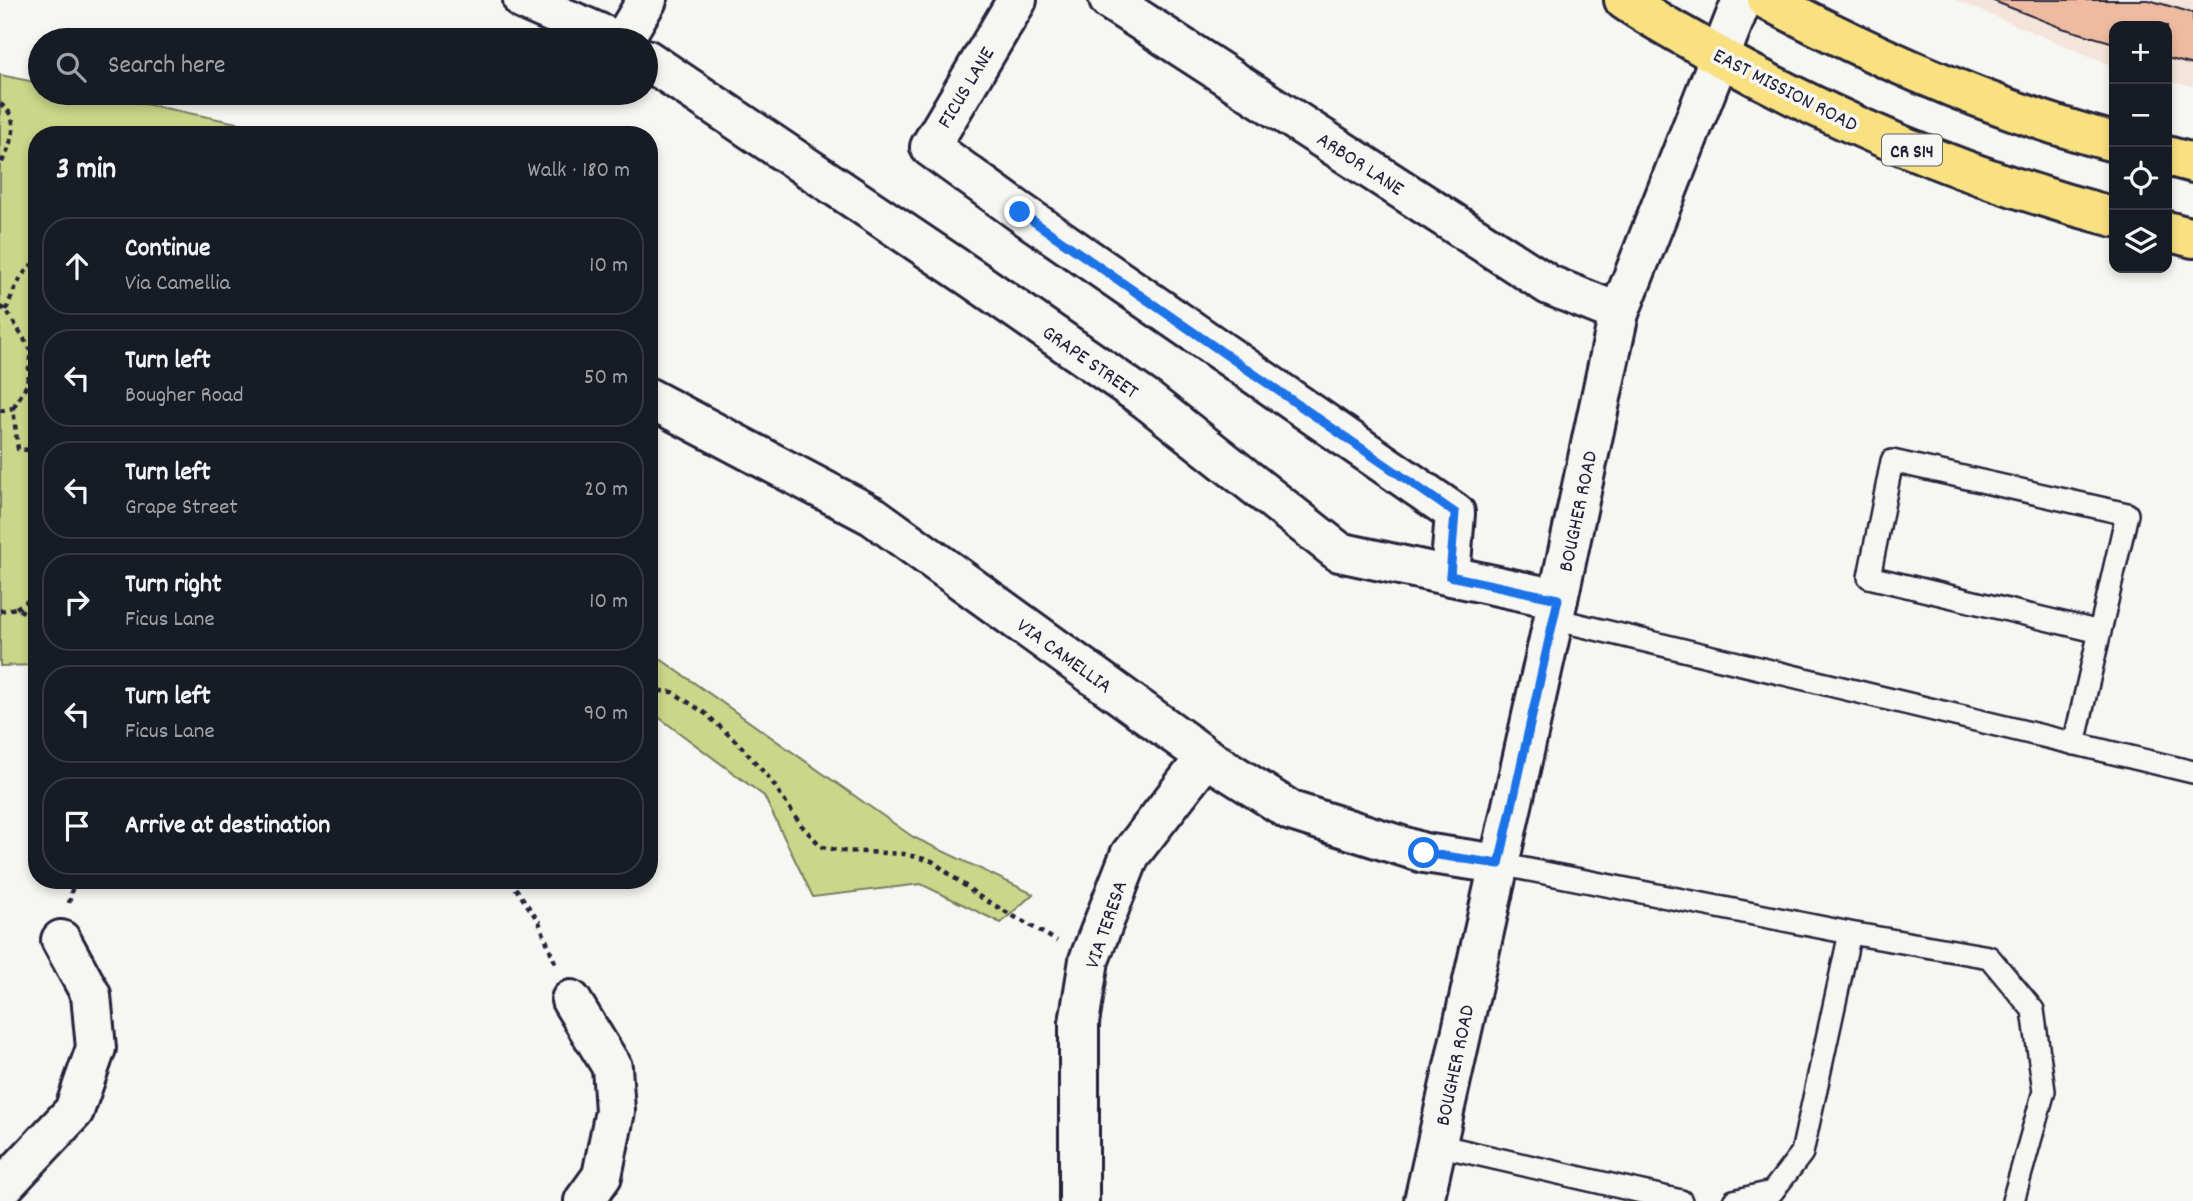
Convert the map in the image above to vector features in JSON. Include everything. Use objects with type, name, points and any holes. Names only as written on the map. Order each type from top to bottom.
[{"type":"main road","name":"EAST MISSION ROAD","points":[[1624,0],[1791,96],[1908,148],[2064,204],[2109,216]]},
{"type":"main road","points":[[1768,0],[1821,28],[1931,78],[2066,128],[2109,141]]},
{"type":"main road","points":[[2172,157],[2193,163]]},
{"type":"main road","points":[[2172,232],[2193,238]]},
{"type":"street","points":[[523,0],[587,28]]},
{"type":"street","points":[[630,28],[647,0]]},
{"type":"street","name":"FICUS LANE","points":[[1017,0],[930,147],[1455,513],[1450,576]]},
{"type":"street","name":"ARBOR LANE","points":[[1109,0],[1549,285],[1619,313]]},
{"type":"street","name":"BOUGHER ROAD","points":[[1424,1201],[1619,313],[1742,0]]},
{"type":"street","name":"GRAPE STREET","points":[[658,67],[974,279],[1147,400],[1339,552],[1450,576],[1556,609]]},
{"type":"street","name":"VIA CAMELLIA","points":[[658,403],[873,516],[1206,757],[1291,811],[1424,853],[1499,864]]},
{"type":"street","name":"VIA TERESA","points":[[1079,1201],[1079,1023],[1089,960],[1130,855],[1206,757]]},
{"type":"street","points":[[0,1190],[74,1111],[96,1048],[91,995],[61,940]]},
{"type":"street","points":[[571,1000],[612,1067],[615,1111],[602,1176],[583,1201]]},
{"type":"lane","points":[[2074,744],[2100,632],[2127,514],[1892,461],[1869,577],[2100,632]]},
{"type":"lane","points":[[1556,609],[2074,744],[2193,772]]},
{"type":"lane","points":[[1499,864],[1850,933],[1989,957],[2033,1010],[2044,1091],[2013,1201]]},
{"type":"lane","points":[[1734,1201],[1772,1192],[1802,1153],[1850,933]]},
{"type":"lane","points":[[1437,1145],[1681,1201]]},
{"type":"path","points":[[0,104],[8,109],[15,123],[0,166]]},
{"type":"path","points":[[6,310],[16,286],[28,268]]},
{"type":"path","points":[[0,307],[6,310],[28,345]]},
{"type":"path","points":[[28,377],[27,386],[13,408],[18,449],[28,450]]},
{"type":"path","points":[[0,411],[13,408]]},
{"type":"path","points":[[0,611],[16,608],[28,601]]},
{"type":"path","points":[[16,608],[28,614]]},
{"type":"path","points":[[658,691],[673,692],[706,714],[731,737],[769,779],[801,825],[821,846],[843,851],[904,854],[932,862],[980,897],[1089,960]]},
{"type":"path","points":[[516,889],[538,922],[571,1000]]},
{"type":"shaded area","points":[[1955,0],[2193,0],[2193,86],[2172,83],[2172,21],[2109,21],[2109,64]]},
{"type":"green space","points":[[0,75],[28,81],[28,105],[150,105],[252,126],[28,126],[28,665],[0,666]]},
{"type":"green space","points":[[658,657],[913,837],[1033,894],[1001,923],[921,884],[813,897],[764,796],[658,717]]},
{"type":"building","points":[[1991,0],[2149,0],[2193,13],[2193,65],[2172,59],[2172,21],[2109,21],[2109,42],[2062,28]]},
{"type":"route","points":[[1020,212],[1455,513],[1450,576],[1558,599],[1499,864],[1424,853]]}]
